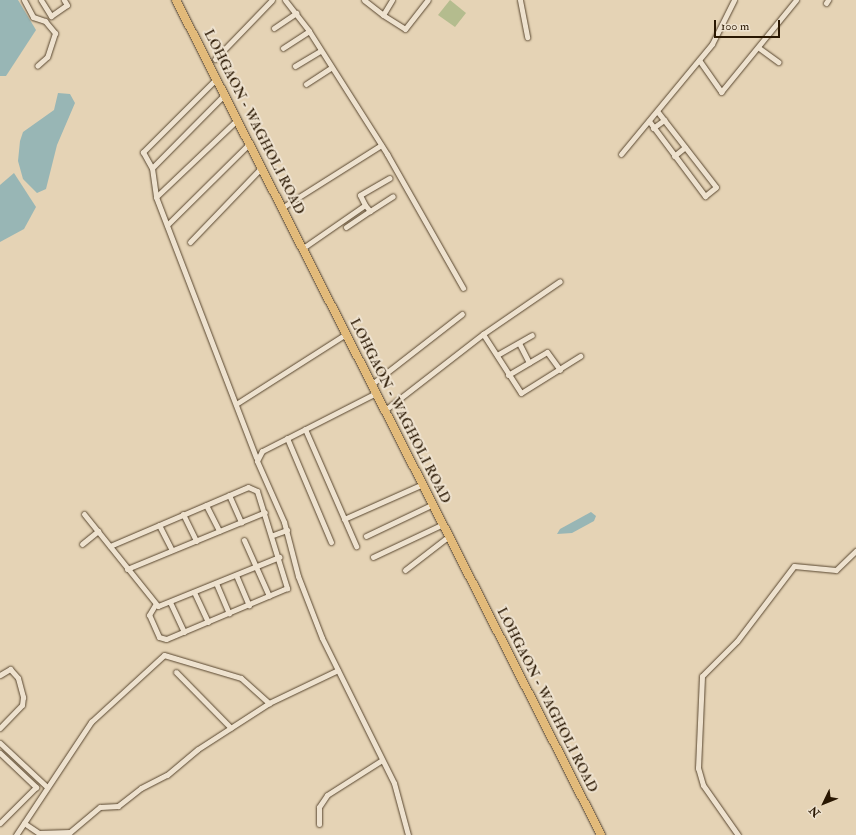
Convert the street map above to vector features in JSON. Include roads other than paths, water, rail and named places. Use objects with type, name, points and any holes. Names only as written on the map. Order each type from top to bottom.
[{"type":"main road","name":"LOHGAON - WAGHOLI ROAD","points":[[176,0],[226,94],[346,334],[601,835]]},
{"type":"street","points":[[24,0],[33,17],[45,21],[55,33],[47,57],[37,66]]},
{"type":"street","points":[[41,0],[51,16],[67,5],[64,0]]},
{"type":"street","points":[[215,59],[272,0]]},
{"type":"street","points":[[285,0],[309,31],[381,145],[463,288]]},
{"type":"street","points":[[364,0],[383,15],[405,29],[428,0]]},
{"type":"street","points":[[383,15],[392,0]]},
{"type":"street","points":[[520,0],[527,37]]},
{"type":"street","points":[[621,154],[712,44],[734,0]]},
{"type":"street","points":[[699,60],[721,92],[759,48],[796,0]]},
{"type":"street","points":[[274,28],[296,13]]},
{"type":"street","points":[[283,48],[309,31]]},
{"type":"street","points":[[759,48],[778,62]]},
{"type":"street","points":[[296,66],[320,50]]},
{"type":"street","points":[[306,84],[331,68]]},
{"type":"street","points":[[217,77],[143,152],[152,168],[156,197],[256,457],[286,530],[306,598],[338,670],[394,783],[408,835]]},
{"type":"street","points":[[152,168],[226,94]]},
{"type":"street","points":[[649,121],[705,196],[716,187],[657,111]]},
{"type":"street","points":[[156,197],[238,119]]},
{"type":"street","points":[[653,128],[664,120]]},
{"type":"street","points":[[167,225],[250,143]]},
{"type":"street","points":[[283,207],[381,145]]},
{"type":"street","points":[[674,156],[685,147]]},
{"type":"street","points":[[190,242],[262,167]]},
{"type":"street","points":[[370,211],[360,195],[389,178]]},
{"type":"street","points":[[346,227],[393,196]]},
{"type":"street","points":[[303,248],[365,205]]},
{"type":"street","points":[[385,410],[483,334],[560,281]]},
{"type":"street","points":[[372,384],[462,314]]},
{"type":"street","points":[[236,404],[346,334]]},
{"type":"street","points":[[483,334],[521,393],[560,370],[580,356]]},
{"type":"street","points":[[497,355],[532,335]]},
{"type":"street","points":[[518,343],[529,362]]},
{"type":"street","points":[[508,375],[548,352],[560,370]]},
{"type":"street","points":[[256,457],[287,438],[376,393]]},
{"type":"street","points":[[305,429],[356,546]]},
{"type":"street","points":[[287,438],[331,542]]},
{"type":"street","points":[[344,519],[423,484]]},
{"type":"street","points":[[110,546],[183,514],[252,487],[265,512],[289,585],[249,605],[166,639],[159,637],[149,615],[155,605],[170,602],[279,557]]},
{"type":"street","points":[[229,495],[241,522]]},
{"type":"street","points":[[366,536],[433,504]]},
{"type":"street","points":[[206,505],[219,531]]},
{"type":"street","points":[[128,569],[265,512]]},
{"type":"street","points":[[84,514],[155,605]]},
{"type":"street","points":[[183,514],[196,541]]},
{"type":"street","points":[[373,557],[443,524]]},
{"type":"street","points":[[159,525],[172,550]]},
{"type":"street","points":[[273,535],[286,530]]},
{"type":"street","points":[[82,544],[98,532]]},
{"type":"street","points":[[405,570],[449,536]]},
{"type":"street","points":[[244,540],[269,596]]},
{"type":"street","points":[[738,835],[703,785],[698,768],[702,676],[737,641],[794,566],[836,570],[856,551]]},
{"type":"street","points":[[236,575],[249,605]]},
{"type":"street","points":[[216,583],[229,613]]},
{"type":"street","points":[[194,592],[208,622]]},
{"type":"street","points":[[170,602],[184,632]]},
{"type":"street","points":[[16,835],[90,722],[164,655],[241,678],[269,703]]},
{"type":"street","points":[[0,675],[10,669],[18,678],[24,696],[22,705],[0,728]]},
{"type":"street","points":[[24,823],[39,834],[70,832],[100,807],[118,806],[141,788],[167,775],[198,749],[269,703],[338,670]]},
{"type":"street","points":[[176,672],[232,728]]},
{"type":"street","points":[[0,744],[47,787]]},
{"type":"street","points":[[0,753],[36,787],[0,823]]},
{"type":"street","points":[[319,824],[319,807],[327,795],[382,760]]},
{"type":"water","points":[[0,0],[18,0],[36,30],[6,76],[0,76]]},
{"type":"water","points":[[58,93],[70,94],[75,103],[57,145],[46,189],[37,193],[23,179],[18,161],[20,141],[23,132],[54,110]]},
{"type":"water","points":[[14,173],[36,207],[24,229],[0,242],[0,185]]},
{"type":"water","points":[[591,512],[596,516],[594,521],[572,533],[557,534],[560,529]]}]
